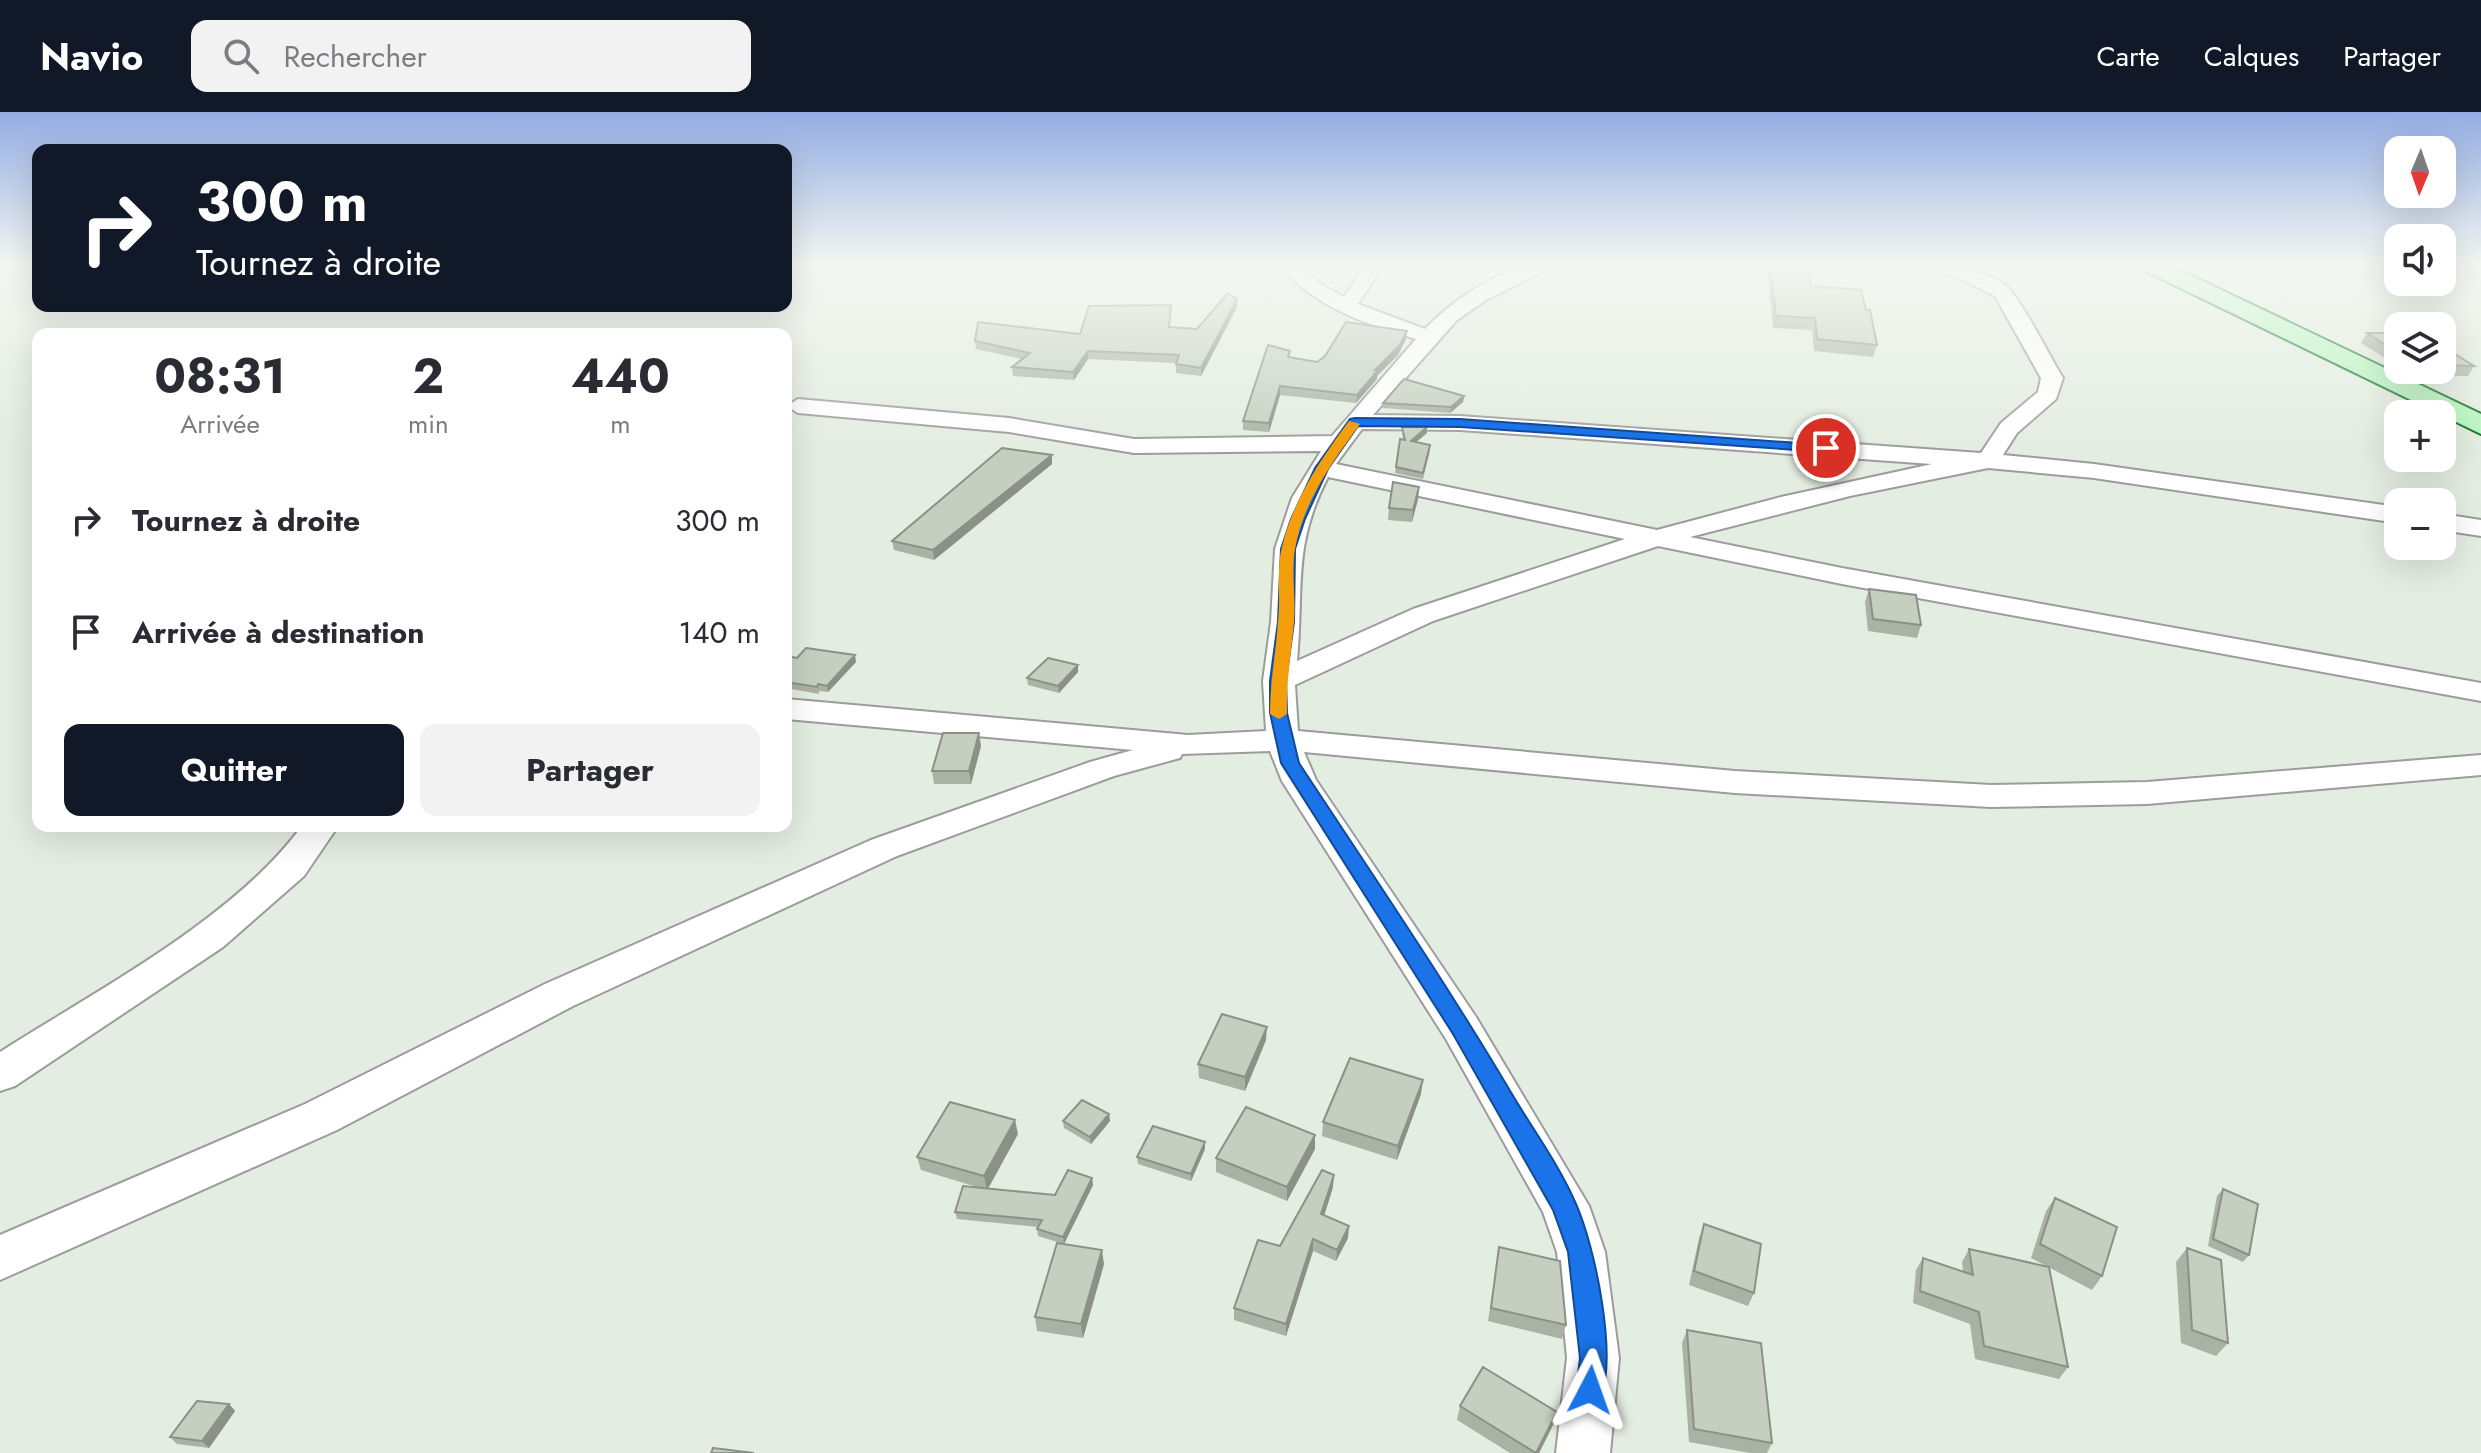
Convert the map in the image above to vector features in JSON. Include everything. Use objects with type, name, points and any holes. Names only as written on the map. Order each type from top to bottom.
[{"type":"street","points":[[1394,327],[1430,337]]},
{"type":"street","points":[[1440,327],[1347,432],[1321,468],[1298,519],[1288,549],[1286,622],[1278,681],[1283,740],[1299,781],[1461,1028],[1565,1206],[1581,1252],[1593,1358],[1583,1453]]},
{"type":"street","points":[[1278,681],[1441,608],[1649,538],[1884,479],[1988,461],[2010,426],[2046,399],[2053,387],[2052,378],[2022,327]]},
{"type":"street","points":[[2278,327],[2481,425]]},
{"type":"street","points":[[798,406],[1009,425],[1134,446],[1460,423],[1988,461],[2108,473],[2384,513]]},
{"type":"street","points":[[1321,468],[1842,576],[2481,692]]},
{"type":"street","points":[[2456,524],[2481,528]]},
{"type":"street","points":[[792,710],[1188,745],[1283,740],[1719,781],[1991,796],[2147,793],[2481,765]]},
{"type":"street","points":[[0,1258],[321,1117],[559,995],[884,848],[1102,769],[1188,745]]},
{"type":"street","points":[[0,1074],[209,937],[291,867],[316,832]]},
{"type":"building","points":[[977,327],[1017,327],[1080,334],[1082,327],[1197,329],[1223,327],[1201,368],[1176,364],[1179,355],[1088,351],[1073,372],[1012,367],[1030,353],[975,341]]},
{"type":"building","points":[[1343,327],[1407,331],[1399,346],[1375,370],[1378,370],[1357,395],[1280,386],[1269,423],[1243,421],[1268,345],[1290,351],[1288,357],[1317,362],[1325,356]]},
{"type":"building","points":[[1816,327],[1873,327],[1877,345],[1817,339]]},
{"type":"building","points":[[2367,333],[2384,333],[2384,344]]},
{"type":"building","points":[[2456,355],[2474,366],[2456,365]]},
{"type":"building","points":[[1404,379],[1464,396],[1451,407],[1383,403]]},
{"type":"building","points":[[1402,427],[1427,427],[1411,441],[1430,445],[1423,473],[1396,467],[1400,439],[1405,440]]},
{"type":"building","points":[[1002,448],[1052,455],[933,550],[892,541]]},
{"type":"building","points":[[1393,482],[1419,487],[1413,510],[1389,508]]},
{"type":"building","points":[[1869,589],[1916,595],[1921,625],[1873,619]]},
{"type":"building","points":[[806,648],[855,655],[827,686],[818,684],[817,687],[792,683],[792,657],[797,658]]},
{"type":"building","points":[[1048,658],[1078,665],[1058,686],[1027,678]]},
{"type":"building","points":[[943,733],[979,733],[969,771],[932,771]]},
{"type":"building","points":[[1222,1014],[1267,1027],[1245,1077],[1198,1064]]},
{"type":"building","points":[[1350,1058],[1423,1080],[1398,1146],[1323,1122]]},
{"type":"building","points":[[1082,1100],[1109,1114],[1090,1137],[1063,1121]]},
{"type":"building","points":[[950,1102],[1015,1120],[984,1176],[917,1157]]},
{"type":"building","points":[[1246,1107],[1315,1135],[1287,1187],[1216,1158]]},
{"type":"building","points":[[1153,1126],[1205,1142],[1191,1174],[1137,1157]]},
{"type":"building","points":[[1068,1170],[1092,1178],[1063,1237],[1037,1229],[1042,1220],[955,1212],[963,1186],[1055,1195]]},
{"type":"building","points":[[1322,1170],[1334,1175],[1321,1214],[1349,1226],[1337,1250],[1313,1239],[1286,1324],[1234,1308],[1258,1240],[1280,1246]]},
{"type":"building","points":[[2223,1189],[2258,1204],[2249,1255],[2213,1239]]},
{"type":"building","points":[[2055,1198],[2117,1227],[2102,1276],[2040,1244]]},
{"type":"building","points":[[1704,1224],[1761,1244],[1754,1293],[1694,1271]]},
{"type":"building","points":[[1057,1243],[1102,1250],[1081,1324],[1035,1317]]},
{"type":"building","points":[[1499,1247],[1560,1261],[1566,1325],[1491,1308]]},
{"type":"building","points":[[2187,1248],[2221,1260],[2228,1343],[2192,1330]]},
{"type":"building","points":[[1969,1249],[2049,1267],[2068,1367],[1984,1346],[1979,1312],[1920,1291],[1923,1258],[1973,1275]]},
{"type":"building","points":[[1687,1330],[1761,1343],[1772,1443],[1694,1429]]},
{"type":"building","points":[[1483,1367],[1557,1412],[1536,1453],[1460,1406]]},
{"type":"building","points":[[197,1401],[229,1404],[202,1441],[170,1437]]},
{"type":"building","points":[[713,1448],[754,1453],[711,1453]]},
{"type":"slow traffic","points":[[1279,714],[1278,681],[1286,622],[1288,549],[1321,468],[1354,424]]},
{"type":"route","points":[[1590,1390],[1593,1358],[1581,1252],[1565,1206],[1461,1028],[1290,763],[1279,713],[1278,681],[1286,622],[1288,549],[1321,468],[1355,422],[1460,423],[1826,448]]}]
